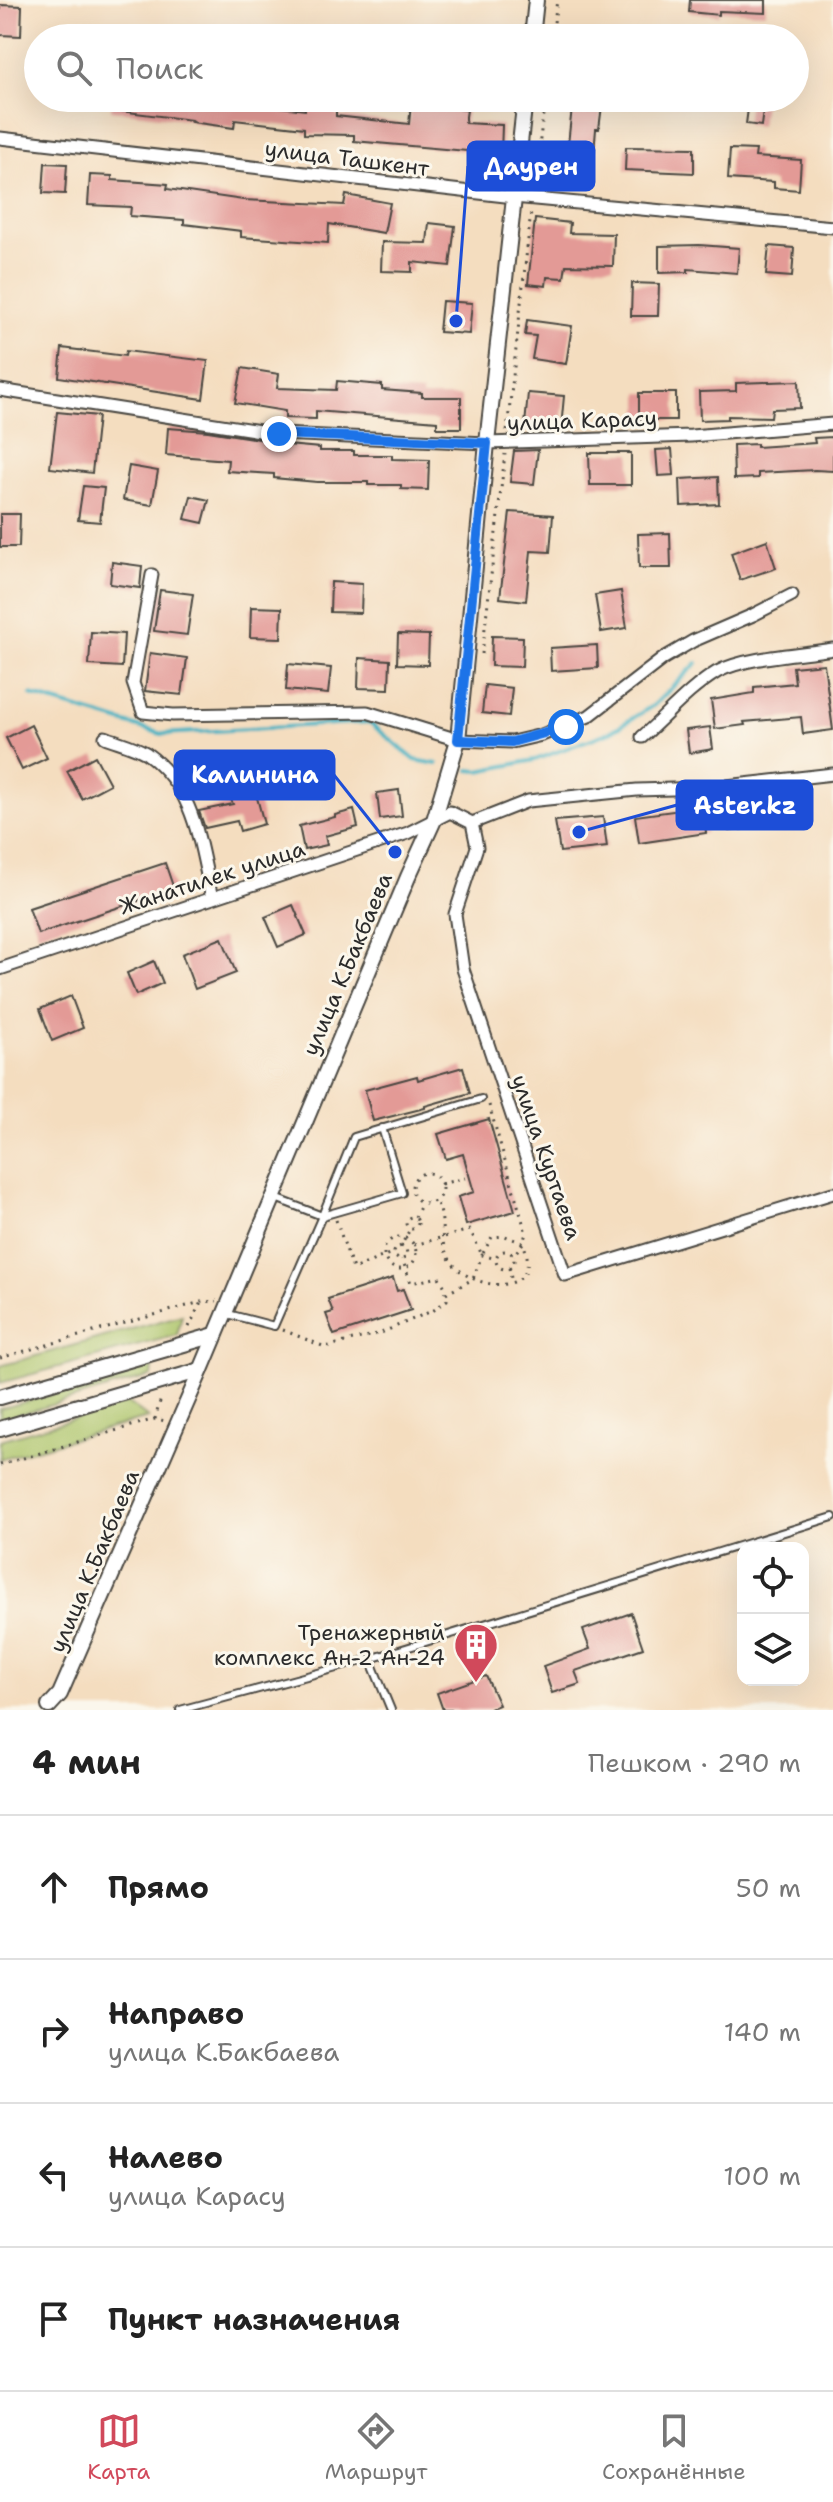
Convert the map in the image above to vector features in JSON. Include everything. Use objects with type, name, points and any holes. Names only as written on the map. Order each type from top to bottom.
[{"type":"street","points":[[533,24],[536,0]]},
{"type":"street","name":"улица К.Бакбаева","points":[[49,1709],[60,1694],[201,1370],[434,820],[458,740],[523,112]]},
{"type":"street","name":"улица Ташкент","points":[[0,138],[514,197],[833,227]]},
{"type":"street","name":"улица Карасу","points":[[0,390],[279,434],[487,443],[691,436],[833,424]]},
{"type":"street","points":[[152,575],[133,683],[143,712],[173,715],[367,712],[458,740],[512,742],[566,727],[589,716],[664,658],[693,641],[792,595]]},
{"type":"street","points":[[642,737],[719,672],[737,664],[833,649]]},
{"type":"street","points":[[105,737],[143,752],[172,776],[187,799],[212,898]]},
{"type":"street","points":[[434,820],[450,812],[472,823],[528,801],[637,790],[708,788],[833,774]]},
{"type":"street","name":"Жанатилек улица","points":[[0,969],[408,833],[434,820]]},
{"type":"street","name":"улица Куртаева","points":[[472,823],[477,847],[455,914],[463,969],[565,1275],[833,1193]]},
{"type":"street","points":[[0,1397],[215,1335]]},
{"type":"street","points":[[0,1429],[201,1370]]},
{"type":"lane","points":[[224,1313],[274,1326],[354,1137],[481,1099]]},
{"type":"lane","points":[[272,1197],[322,1216],[402,1193],[382,1128]]},
{"type":"lane","points":[[180,1710],[370,1659],[833,1517]]},
{"type":"lane","points":[[370,1659],[391,1710]]},
{"type":"path","points":[[554,24],[557,0]]},
{"type":"path","points":[[481,662],[543,112]]},
{"type":"path","points":[[481,1099],[487,1102],[491,1111],[526,1233],[513,1256]]},
{"type":"path","points":[[422,1173],[431,1173],[439,1178],[443,1188],[435,1201],[422,1203],[414,1198],[411,1188],[414,1179],[422,1173]]},
{"type":"path","points":[[441,1184],[465,1178]]},
{"type":"path","points":[[435,1201],[442,1210],[444,1250],[454,1265],[473,1279],[493,1285],[519,1281],[529,1269],[529,1257],[523,1243],[505,1236],[492,1237],[473,1279],[446,1294]]},
{"type":"path","points":[[415,1217],[422,1203]]},
{"type":"path","points":[[333,1213],[353,1269],[394,1252],[410,1229],[418,1225],[415,1217]]},
{"type":"path","points":[[410,1229],[405,1223],[407,1218],[415,1217]]},
{"type":"path","points":[[414,1245],[470,1230],[482,1255],[496,1259]]},
{"type":"path","points":[[393,1238],[405,1238],[414,1245],[415,1261],[406,1268],[394,1269],[388,1265],[383,1250],[393,1238]]},
{"type":"path","points":[[401,1246],[406,1248],[407,1254],[402,1259]]},
{"type":"path","points":[[501,1251],[509,1251],[513,1256],[515,1258],[509,1268],[505,1270],[497,1266],[496,1259],[501,1251]]},
{"type":"path","points":[[394,1252],[395,1257],[402,1259]]},
{"type":"path","points":[[274,1326],[325,1347],[381,1333],[434,1310],[447,1300],[439,1277],[411,1283],[402,1259]]},
{"type":"path","points":[[509,1268],[512,1283]]},
{"type":"path","points":[[0,1358],[201,1302]]},
{"type":"path","points":[[0,1465],[155,1419]]},
{"type":"green space","points":[[182,1315],[177,1335],[0,1383],[0,1366]]},
{"type":"green space","points":[[153,1365],[152,1376],[0,1420],[0,1409]]},
{"type":"green space","points":[[128,1403],[148,1418],[0,1459],[0,1440]]},
{"type":"building","points":[[690,0],[766,0],[766,13],[719,11],[719,15],[689,12]]},
{"type":"building","points":[[0,5],[22,6],[21,36],[0,35]]},
{"type":"building","points":[[127,112],[336,112],[336,116],[409,124],[410,112],[467,112],[465,123],[502,125],[501,154],[354,141],[354,135],[304,134],[304,128],[235,120],[234,128]]},
{"type":"building","points":[[571,112],[601,112],[599,129],[596,129],[593,165],[566,163]]},
{"type":"building","points":[[748,112],[763,112],[761,126],[746,124]]},
{"type":"building","points":[[626,147],[694,148],[694,173],[625,170]]},
{"type":"building","points":[[730,149],[756,150],[755,157],[801,160],[799,190],[774,188],[774,182],[728,179]]},
{"type":"building","points":[[45,163],[67,164],[65,194],[43,193]]},
{"type":"building","points":[[90,175],[112,176],[112,180],[168,184],[167,189],[243,200],[344,205],[346,195],[390,203],[384,233],[329,224],[328,243],[241,237],[241,231],[184,224],[184,220],[130,216],[131,207],[88,205]]},
{"type":"building","points":[[535,219],[570,223],[569,233],[614,234],[613,266],[566,265],[564,278],[547,277],[546,286],[528,284]]},
{"type":"building","points":[[429,223],[455,226],[450,266],[412,262],[412,272],[381,271],[382,242],[427,243]]},
{"type":"building","points":[[659,246],[739,248],[737,273],[688,269],[688,272],[659,273]]},
{"type":"building","points":[[769,246],[794,248],[792,277],[766,275]]},
{"type":"building","points":[[632,283],[659,284],[658,316],[631,316]]},
{"type":"building","points":[[442,301],[472,303],[469,334],[439,332]]},
{"type":"building","points":[[527,320],[572,326],[566,364],[532,359],[536,336],[525,335]]},
{"type":"building","points":[[62,348],[125,356],[126,351],[208,361],[203,399],[59,377]]},
{"type":"building","points":[[242,368],[279,374],[277,388],[336,390],[337,381],[382,385],[382,390],[422,393],[422,397],[461,397],[461,428],[437,428],[437,421],[316,411],[316,419],[285,418],[285,411],[235,403]]},
{"type":"building","points":[[799,381],[800,408],[772,409],[771,417],[728,416],[728,419],[700,420],[699,392],[736,391],[736,383]]},
{"type":"building","points":[[528,393],[564,396],[561,428],[525,425]]},
{"type":"building","points":[[639,393],[676,393],[676,420],[639,420]]},
{"type":"building","points":[[57,412],[98,416],[92,473],[50,468]]},
{"type":"building","points":[[168,428],[208,431],[265,440],[265,443],[320,448],[320,451],[354,451],[354,455],[392,455],[392,459],[429,460],[428,490],[401,489],[401,485],[368,485],[368,482],[274,478],[274,474],[227,471],[228,460],[166,455]]},
{"type":"building","points":[[833,437],[833,471],[758,473],[758,478],[734,479],[733,445],[757,444],[757,447],[815,443],[814,438]]},
{"type":"building","points":[[672,449],[674,475],[658,476],[656,450]]},
{"type":"building","points":[[538,450],[534,484],[510,482],[514,451]]},
{"type":"building","points":[[589,453],[631,453],[631,485],[590,485]]},
{"type":"building","points":[[129,466],[158,471],[152,505],[123,500]]},
{"type":"building","points":[[718,477],[719,504],[681,506],[680,479]]},
{"type":"building","points":[[83,486],[104,488],[100,522],[78,520]]},
{"type":"building","points":[[191,496],[209,500],[203,523],[185,519]]},
{"type":"building","points":[[510,512],[553,515],[550,552],[531,551],[526,601],[500,598]]},
{"type":"building","points":[[0,514],[20,514],[19,547],[0,547]]},
{"type":"building","points":[[670,533],[671,568],[639,568],[638,534]]},
{"type":"building","points":[[767,540],[776,568],[740,580],[731,553]]},
{"type":"building","points":[[112,562],[142,566],[140,588],[110,584]]},
{"type":"building","points":[[331,582],[362,584],[361,613],[330,612]]},
{"type":"building","points":[[160,590],[193,594],[187,635],[154,631]]},
{"type":"building","points":[[621,591],[627,628],[601,632],[595,595]]},
{"type":"building","points":[[251,607],[282,608],[281,638],[250,637]]},
{"type":"building","points":[[91,632],[124,634],[122,667],[89,665]]},
{"type":"building","points":[[398,634],[429,635],[428,665],[397,664]]},
{"type":"building","points":[[492,636],[523,637],[522,667],[491,666]]},
{"type":"building","points":[[597,645],[598,668],[551,671],[550,648]]},
{"type":"building","points":[[150,653],[187,658],[182,695],[145,691]]},
{"type":"building","points":[[359,658],[390,660],[389,689],[358,688]]},
{"type":"building","points":[[288,664],[331,668],[328,694],[286,690]]},
{"type":"building","points":[[824,664],[833,730],[803,734],[801,717],[744,722],[745,725],[715,729],[711,700],[754,693],[754,687],[795,683],[793,667]]},
{"type":"building","points":[[485,685],[512,688],[509,716],[482,713]]},
{"type":"building","points":[[31,725],[47,758],[22,770],[6,738]]},
{"type":"building","points":[[710,727],[713,749],[689,753],[686,730]]},
{"type":"building","points":[[95,756],[110,784],[82,799],[67,771]]},
{"type":"building","points":[[255,790],[264,824],[240,831],[237,821],[205,828],[199,811],[233,804],[230,797]]},
{"type":"building","points":[[399,790],[402,816],[380,819],[377,793]]},
{"type":"building","points":[[794,796],[797,822],[729,831],[726,805]]},
{"type":"building","points":[[703,807],[706,833],[639,843],[635,816]]},
{"type":"building","points":[[354,810],[358,827],[325,836],[327,845],[304,850],[299,826]]},
{"type":"building","points":[[603,817],[607,847],[560,852],[555,821]]},
{"type":"building","points":[[165,863],[174,889],[38,934],[29,908]]},
{"type":"building","points":[[293,905],[306,935],[278,947],[265,917]]},
{"type":"building","points":[[222,938],[236,973],[195,989],[182,954]]},
{"type":"building","points":[[154,961],[163,983],[136,995],[127,973]]},
{"type":"building","points":[[71,996],[83,1028],[52,1041],[40,1009]]},
{"type":"building","points":[[463,1067],[470,1093],[373,1121],[365,1090]]},
{"type":"building","points":[[489,1119],[515,1211],[466,1225],[458,1197],[474,1192],[463,1154],[446,1159],[438,1134]]},
{"type":"building","points":[[393,1278],[397,1291],[403,1289],[411,1310],[334,1335],[326,1314],[333,1312],[328,1299]]},
{"type":"building","points":[[631,1613],[643,1648],[575,1671],[580,1684],[552,1693],[543,1666],[590,1649],[583,1630]]},
{"type":"building","name":"Тренажерный комплекс Ан-2 Ан-24","points":[[486,1676],[499,1705],[487,1710],[443,1710],[437,1693]]},
{"type":"waterway","points":[[469,770],[479,771],[535,760],[610,732],[654,705],[697,663]]},
{"type":"waterway","points":[[31,695],[162,734],[369,722],[415,760],[437,764]]},
{"type":"place","name":"Даурен","points":[[456,321]]},
{"type":"place","name":"Aster.kz","points":[[579,832]]},
{"type":"place","name":"Калинина","points":[[395,852]]},
{"type":"place","name":"Тренажерный комплекс Ан-2 Ан-24","points":[[476,1684]]},
{"type":"route","points":[[279,434],[487,443],[458,740],[512,742],[566,727]]}]
